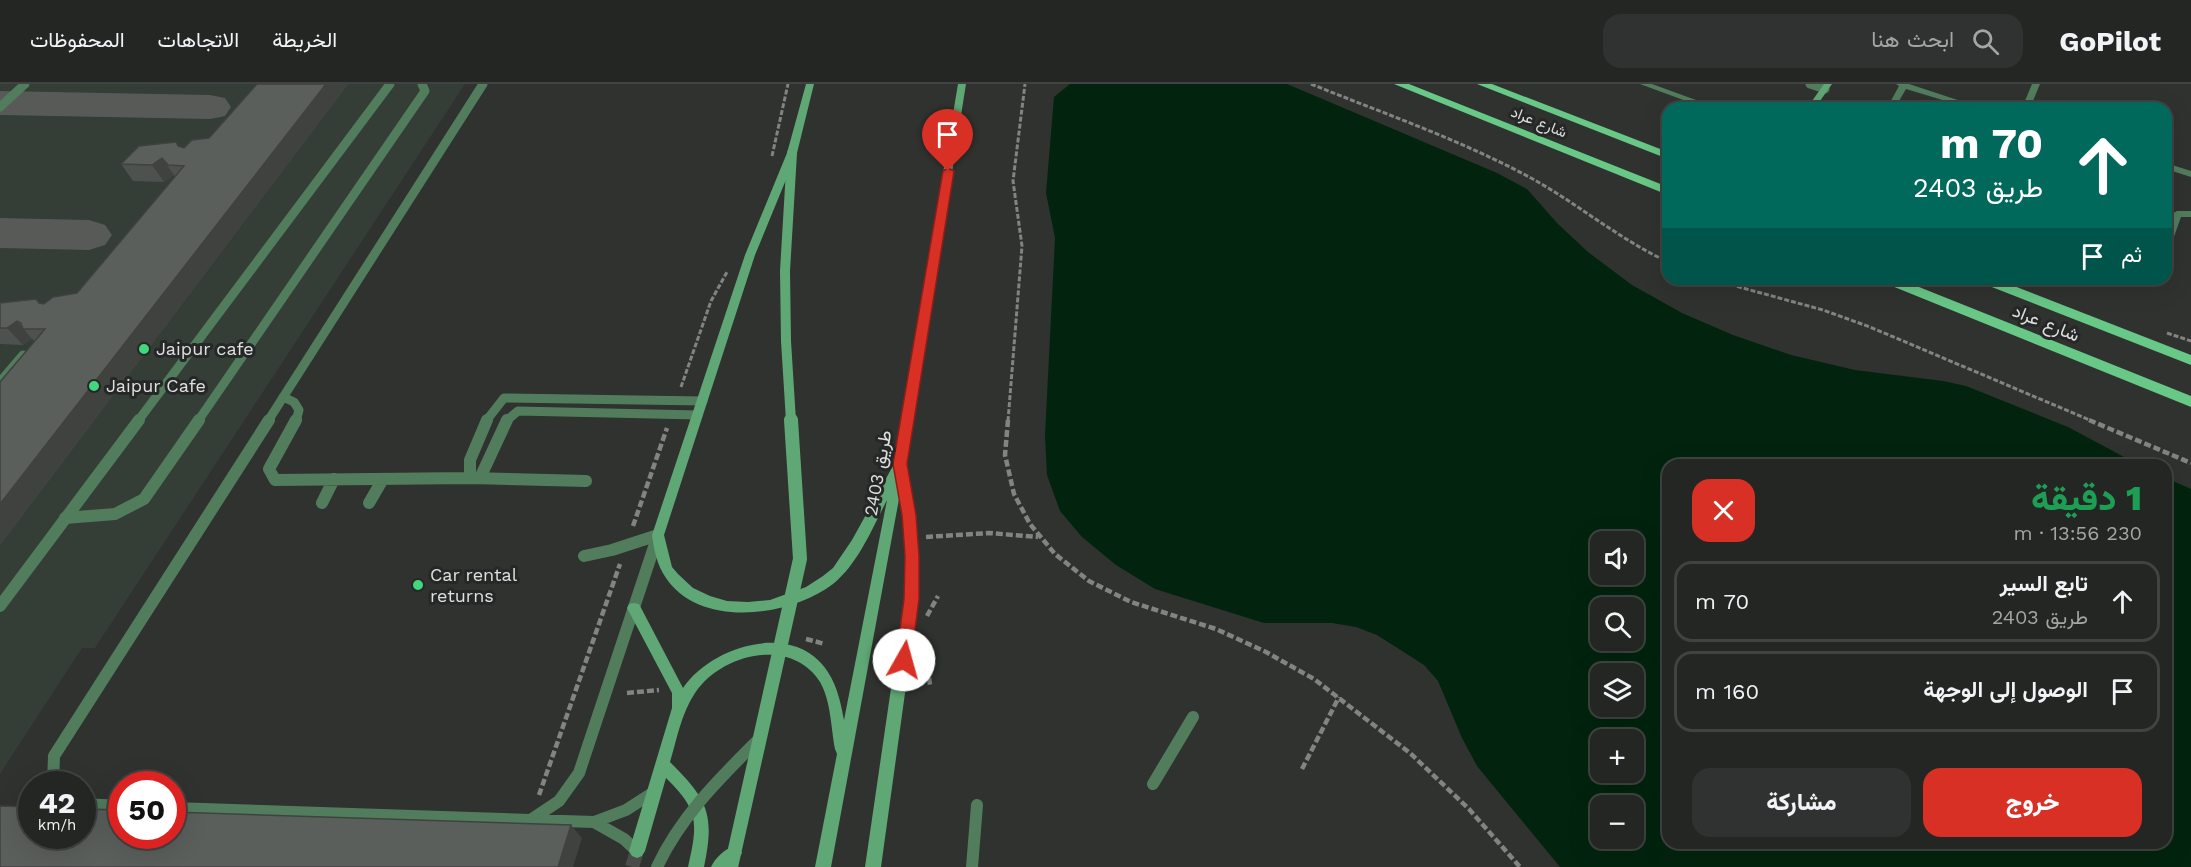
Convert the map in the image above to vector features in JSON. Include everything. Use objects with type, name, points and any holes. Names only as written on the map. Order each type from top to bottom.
[{"type":"main road","points":[[810,84],[792,153],[750,255],[658,535],[660,551],[671,576],[694,596],[726,607],[763,607],[800,596],[829,580],[851,552],[900,464]]},
{"type":"main road","name":"طريق 2403","points":[[823,867],[900,464],[962,84]]},
{"type":"main road","name":"شارع عراد","points":[[1399,84],[1662,189]]},
{"type":"main road","name":"شارع عراد","points":[[1482,84],[1662,154]]},
{"type":"main road","points":[[1815,102],[1827,86]]},
{"type":"main road","points":[[719,867],[733,860],[800,560],[786,341],[785,271],[792,153]]},
{"type":"main road","name":"شارع عراد","points":[[1902,285],[2191,402]]},
{"type":"main road","name":"شارع عراد","points":[[1999,285],[2191,360]]},
{"type":"main road","points":[[2154,345],[2191,355]]},
{"type":"main road","points":[[873,867],[912,599],[912,537],[900,464]]},
{"type":"main road","points":[[634,608],[660,651],[679,693],[678,711]]},
{"type":"main road","points":[[637,851],[678,711],[693,684],[717,663],[737,653],[758,649],[788,651],[809,661],[824,677],[831,694],[843,756]]},
{"type":"main road","points":[[662,764],[694,797],[700,810],[704,837],[696,867]]},
{"type":"street","points":[[1644,84],[1659,86],[1699,102]]},
{"type":"street","points":[[2028,102],[2036,84]]},
{"type":"street","points":[[1894,102],[1902,85],[1958,102]]},
{"type":"street","points":[[2172,168],[2191,174]]},
{"type":"street","points":[[2172,228],[2177,214],[2191,214]]},
{"type":"lane","points":[[0,107],[25,84]]},
{"type":"lane","points":[[0,606],[390,84]]},
{"type":"lane","points":[[65,518],[106,517],[127,511],[144,499],[426,91],[422,84]]},
{"type":"lane","points":[[53,771],[54,756],[483,84]]},
{"type":"lane","points":[[1810,84],[1827,86]]},
{"type":"lane","points":[[0,382],[32,345]]},
{"type":"lane","points":[[283,397],[294,402],[299,410],[296,424],[269,469],[270,475],[275,480],[475,478],[586,481]]},
{"type":"lane","points":[[475,478],[467,466],[471,453],[494,406],[504,398],[703,401]]},
{"type":"lane","points":[[475,478],[508,418],[518,411],[698,415]]},
{"type":"lane","points":[[322,502],[334,479]]},
{"type":"lane","points":[[369,503],[383,479]]},
{"type":"lane","points":[[584,556],[658,535]]},
{"type":"lane","points":[[530,820],[559,801],[579,773],[658,535]]},
{"type":"lane","points":[[1153,784],[1193,717]]},
{"type":"lane","points":[[657,867],[664,849],[686,815],[758,740]]},
{"type":"lane","points":[[186,808],[594,822],[626,810],[654,792]]},
{"type":"lane","points":[[972,867],[977,805]]},
{"type":"lane","points":[[594,822],[624,839],[637,851]]},
{"type":"path","points":[[771,159],[778,136],[781,106],[788,84]]},
{"type":"path","points":[[1025,84],[1013,181],[1022,246],[1005,455],[1014,494],[1039,537],[1055,554],[1089,581],[1131,602],[1216,629],[1266,652],[1314,679],[1410,753],[1469,809],[1520,867]]},
{"type":"path","points":[[1311,84],[1499,162],[1556,193],[1625,239],[1662,259]]},
{"type":"path","points":[[676,401],[711,301],[731,266]]},
{"type":"path","points":[[1729,285],[1795,302],[1870,327],[2191,463]]},
{"type":"path","points":[[530,820],[672,414]]},
{"type":"path","points":[[912,537],[989,533],[1039,537]]},
{"type":"path","points":[[926,618],[938,596]]},
{"type":"path","points":[[925,628],[924,638],[930,685]]},
{"type":"path","points":[[627,693],[665,689]]},
{"type":"path","points":[[1302,770],[1339,697]]},
{"type":"shaded area","points":[[0,84],[465,84],[95,648],[82,648],[0,774]]},
{"type":"shaded area","points":[[1070,84],[1287,84],[1497,173],[1527,189],[1558,224],[1588,252],[1632,285],[1682,313],[1733,335],[1791,355],[1855,370],[1966,386],[2068,427],[2128,459],[1662,459],[1662,849],[2172,849],[2172,481],[2191,489],[2191,867],[1560,867],[1477,766],[1462,738],[1438,681],[1424,665],[1377,635],[1356,627],[1332,623],[1264,623],[1155,589],[1116,565],[1082,537],[1060,511],[1047,475],[1045,435],[1055,238],[1046,193],[1054,97]]},
{"type":"building","points":[[257,84],[326,84],[0,504],[0,382],[45,329],[23,329],[21,323],[17,321],[7,328],[0,328],[0,303],[36,299],[39,303],[44,304],[53,297],[77,293],[184,166],[168,165],[162,158],[152,165],[121,164],[139,146],[176,142],[178,146],[184,148],[192,140],[209,138]]},
{"type":"building","points":[[0,806],[18,807],[18,849],[96,849],[96,809],[108,810],[108,849],[186,849],[186,812],[571,825],[558,867],[0,867]]},
{"type":"taxiway","points":[[0,103],[210,107]]},
{"type":"taxiway","points":[[0,233],[89,235]]},
{"type":"tunnel","points":[[632,867],[637,851]]},
{"type":"place","name":"Jaipur cafe","points":[[144,349]]},
{"type":"place","name":"Jaipur Cafe","points":[[94,386]]},
{"type":"place","name":"Car rental returns","points":[[418,585]]},
{"type":"route","points":[[904,660],[912,599],[912,537],[900,464],[948,171]]}]
